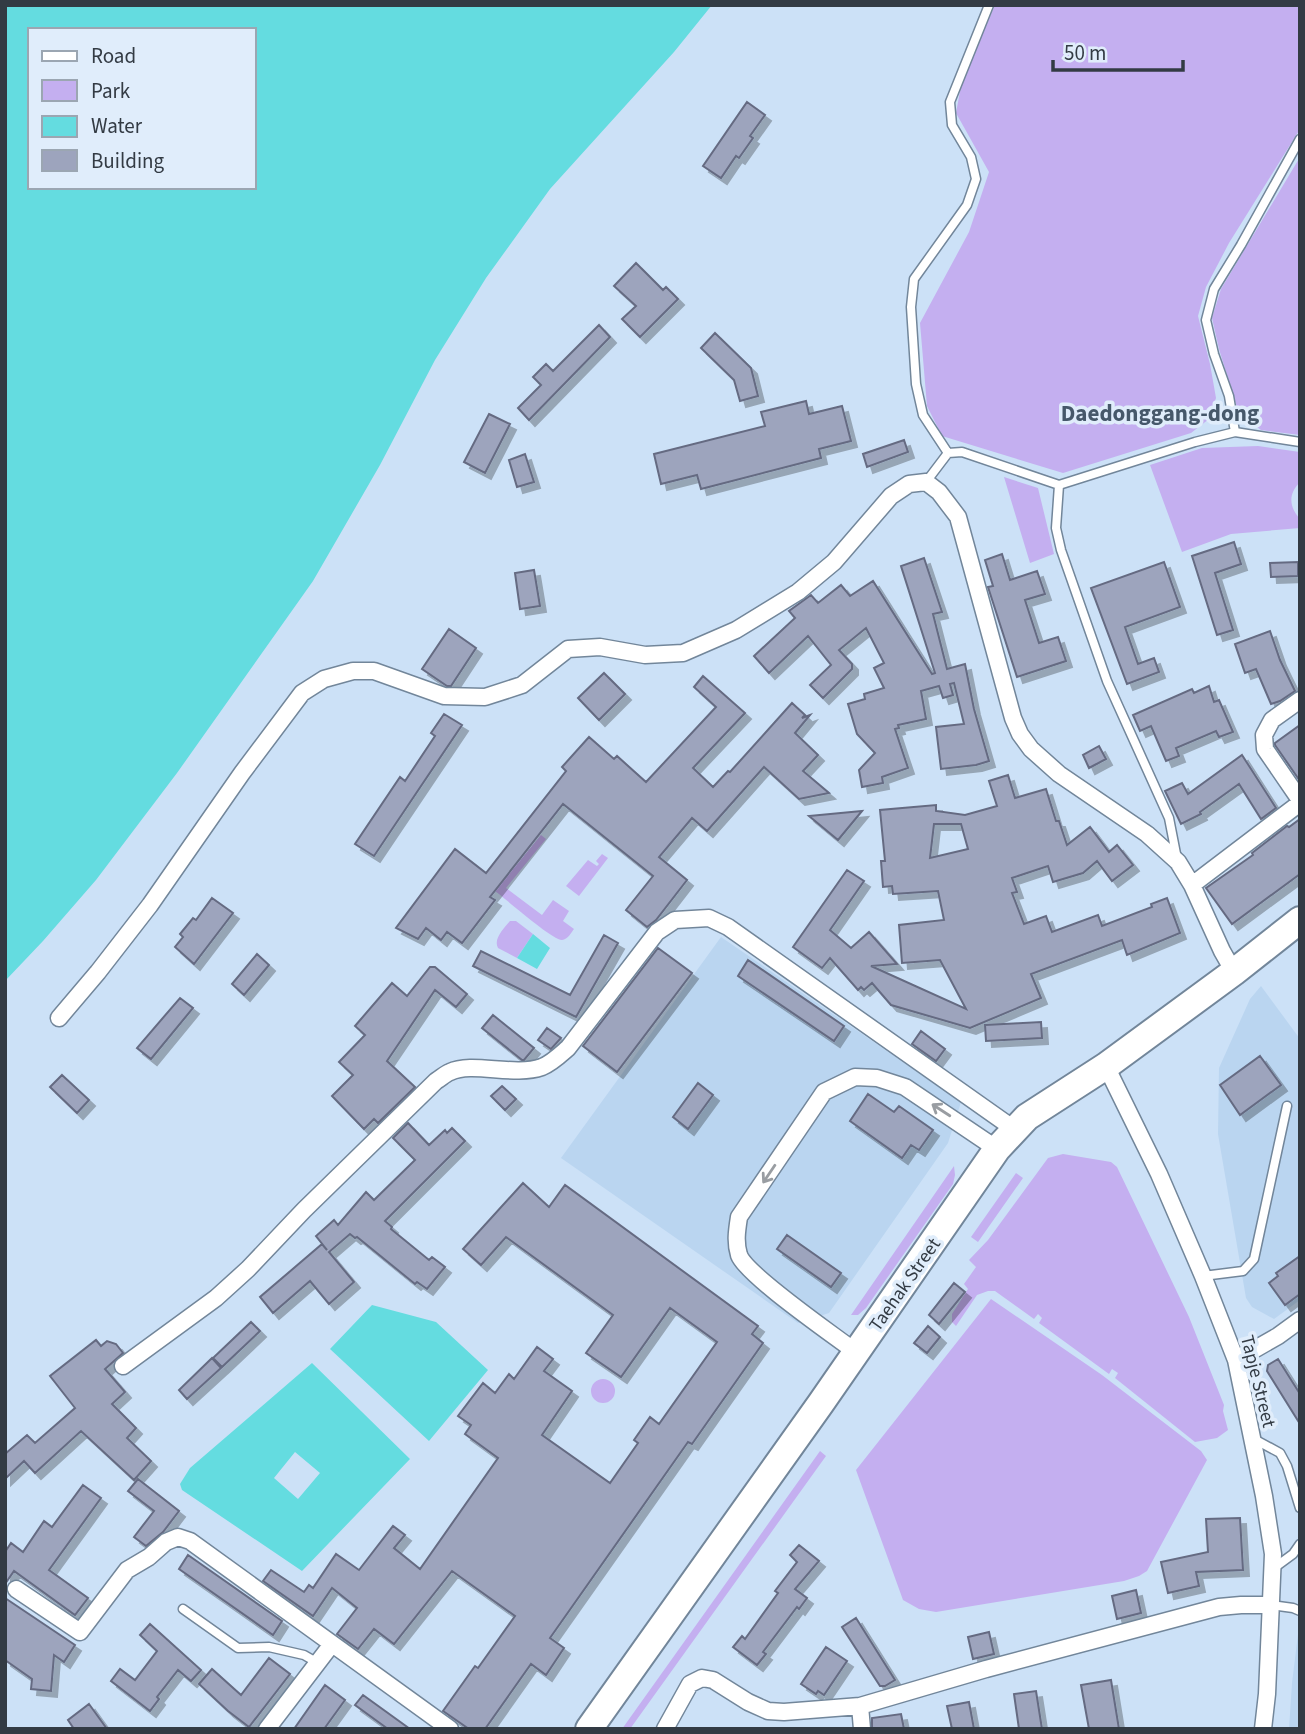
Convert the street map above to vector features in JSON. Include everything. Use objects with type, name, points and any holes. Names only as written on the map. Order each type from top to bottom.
[{"type":"main road","name":"Taehak Street","points":[[589,1729],[1006,1139],[1027,1117],[1106,1066],[1300,920]]},
{"type":"street","points":[[59,1018],[150,905],[242,773],[302,693],[324,679],[354,671],[374,671],[444,696],[485,697],[522,685],[568,649],[600,647],[645,656],[683,653],[736,630],[798,592],[834,562],[891,496],[909,484],[926,482],[939,492],[958,517],[1013,718],[1020,734],[1031,750],[1059,774],[1147,834],[1178,862],[1234,972]]},
{"type":"street","points":[[1192,885],[1300,802],[1265,749],[1264,735],[1272,720],[1300,700]]},
{"type":"street","points":[[123,1366],[216,1298],[436,1082],[451,1071],[470,1068],[523,1070],[552,1062],[568,1048],[657,932],[675,920],[709,918],[728,927],[1006,1139]]},
{"type":"street","name":"Tapje Street","points":[[1106,1066],[1159,1174],[1236,1360],[1273,1554],[1263,1729]]},
{"type":"street","points":[[857,1353],[754,1275],[740,1258],[735,1237],[739,1217],[824,1092],[855,1077],[877,1078],[905,1087],[972,1131],[1006,1139]]},
{"type":"street","points":[[1236,1360],[1300,1320]]},
{"type":"street","points":[[16,1589],[80,1632],[127,1570],[149,1558],[166,1542],[178,1537],[190,1541],[450,1729]]},
{"type":"street","points":[[666,1729],[690,1684],[702,1678],[713,1680],[768,1711],[859,1706],[1219,1607],[1271,1605]]},
{"type":"street","points":[[267,1729],[332,1644]]},
{"type":"street","points":[[859,1706],[862,1729]]},
{"type":"lane","points":[[948,453],[923,415],[916,384],[911,307],[914,279],[967,205],[975,179],[971,157],[952,125],[950,102],[989,5]]},
{"type":"lane","points":[[1235,432],[1229,396],[1214,354],[1206,320],[1214,289],[1300,139]]},
{"type":"lane","points":[[926,482],[948,453],[962,452],[1059,485],[1235,432],[1300,442]]},
{"type":"lane","points":[[1059,485],[1056,528],[1061,550],[1107,681],[1169,818],[1178,862]]},
{"type":"lane","points":[[1203,1276],[1243,1271],[1254,1259],[1287,1106]]},
{"type":"lane","points":[[1252,1438],[1280,1453],[1287,1466],[1300,1508]]},
{"type":"lane","points":[[1272,1570],[1293,1554],[1300,1544]]},
{"type":"lane","points":[[1271,1605],[1300,1611]]},
{"type":"lane","points":[[183,1609],[238,1648],[269,1647],[304,1655],[318,1663]]},
{"type":"shaded area","points":[[721,937],[961,1102],[948,1143],[829,1313],[798,1323],[561,1158]]},
{"type":"shaded area","points":[[1261,986],[1300,1039],[1300,1300],[1274,1319],[1252,1307],[1246,1298],[1218,1134],[1219,1068],[1250,999]]},
{"type":"shaded area","points":[[1300,1618],[1300,1729],[1289,1729],[1292,1683]]},
{"type":"green space","points":[[995,5],[1300,5],[1300,129],[1229,243],[1206,287],[1198,316],[1216,398],[1209,419],[1191,433],[1063,473],[942,436],[927,406],[920,323],[969,232],[989,172],[956,113],[962,80]]},
{"type":"green space","points":[[1300,157],[1300,435],[1261,430],[1239,414],[1212,318],[1221,289]]},
{"type":"green space","points":[[1258,446],[1300,452],[1300,482],[1293,491],[1291,500],[1300,519],[1300,528],[1231,534],[1182,552],[1150,465],[1202,448]]},
{"type":"green space","points":[[1004,477],[1038,488],[1054,554],[1030,563]]},
{"type":"green space","points":[[541,835],[546,839],[506,888],[542,915],[553,900],[569,911],[563,921],[574,929],[562,940],[539,927],[495,891]]},
{"type":"green space","points":[[602,854],[608,858],[579,896],[566,886],[588,860],[597,866],[599,864],[596,861]]},
{"type":"green space","points":[[510,921],[516,921],[533,934],[517,958],[497,945],[500,934]]},
{"type":"green space","points":[[1063,1154],[1111,1162],[1117,1167],[1189,1317],[1224,1405],[1228,1430],[1217,1438],[1195,1442],[1115,1378],[1118,1373],[1112,1369],[1109,1374],[1039,1323],[1042,1318],[1038,1314],[1034,1319],[995,1291],[977,1295],[956,1326],[952,1322],[952,1314],[968,1289],[964,1284],[976,1267],[969,1260],[988,1240],[1048,1158]]},
{"type":"green space","points":[[954,1166],[953,1184],[866,1308],[858,1315],[851,1315]]},
{"type":"green space","points":[[1016,1173],[1023,1178],[978,1242],[971,1237]]},
{"type":"green space","points":[[991,1299],[1102,1375],[1201,1451],[1207,1460],[1147,1571],[1139,1576],[1124,1581],[936,1612],[919,1609],[903,1600],[856,1470]]},
{"type":"green space","points":[[603,1379],[612,1382],[615,1391],[612,1400],[603,1403],[594,1400],[591,1391],[594,1382]]},
{"type":"green space","points":[[820,1451],[826,1456],[630,1729],[622,1729]]},
{"type":"water","points":[[5,5],[712,5],[674,52],[550,189],[486,278],[435,360],[380,465],[313,581],[177,773],[96,880],[5,981]]},
{"type":"water","points":[[533,934],[550,948],[537,969],[517,958]]},
{"type":"water","points":[[372,1305],[436,1322],[488,1370],[429,1441],[330,1349]]},
{"type":"water","points":[[312,1363],[410,1459],[302,1571],[182,1490],[180,1484],[190,1468]],"holes":[[[295,1452],[320,1473],[298,1499],[274,1478]]]},
{"type":"building","points":[[747,102],[765,115],[750,136],[753,138],[721,178],[703,166]]},
{"type":"building","points":[[636,263],[663,290],[666,287],[678,299],[640,337],[622,319],[636,306],[614,286]]},
{"type":"building","points":[[599,325],[610,337],[529,420],[518,408],[541,385],[533,377],[546,364],[553,371]]},
{"type":"building","points":[[715,333],[751,368],[758,396],[740,401],[734,380],[701,348]]},
{"type":"building","points":[[806,401],[809,414],[842,406],[851,441],[819,449],[821,458],[701,489],[697,475],[661,484],[654,454],[765,426],[761,412]]},
{"type":"building","points":[[489,414],[510,424],[485,473],[464,462]]},
{"type":"building","points":[[904,440],[908,452],[867,467],[863,454]]},
{"type":"building","points":[[525,454],[534,482],[517,487],[509,460]]},
{"type":"building","points":[[1234,542],[1241,564],[1215,573],[1233,630],[1217,635],[1192,556]]},
{"type":"building","points":[[1002,554],[1010,580],[1037,571],[1045,594],[1025,600],[1039,643],[1058,637],[1066,661],[1017,677],[988,587],[993,586],[985,560]]},
{"type":"building","points":[[924,558],[942,612],[933,614],[947,669],[965,664],[989,761],[941,769],[936,727],[964,724],[954,683],[950,684],[953,695],[943,698],[939,686],[921,691],[926,719],[898,725],[899,728],[895,729],[908,768],[882,777],[883,783],[862,787],[859,770],[875,753],[857,734],[848,704],[865,699],[864,694],[884,688],[874,668],[884,663],[866,628],[839,650],[852,664],[852,669],[823,698],[810,685],[831,665],[808,636],[769,673],[754,656],[795,618],[789,611],[811,595],[818,603],[841,585],[850,596],[873,581],[932,674],[935,673],[901,566]]},
{"type":"building","points":[[1164,562],[1180,607],[1125,627],[1138,664],[1154,658],[1159,672],[1127,684],[1091,588]]},
{"type":"building","points":[[1298,562],[1298,576],[1271,577],[1270,563]]},
{"type":"building","points":[[534,570],[540,606],[520,609],[515,573]]},
{"type":"building","points":[[449,629],[476,648],[451,686],[447,686],[422,669]]},
{"type":"building","points":[[1270,631],[1295,691],[1271,704],[1256,669],[1245,673],[1235,644]]},
{"type":"building","points":[[604,673],[625,694],[599,720],[578,698]]},
{"type":"building","points":[[703,676],[745,713],[693,768],[713,787],[730,772],[792,703],[805,715],[802,718],[810,715],[795,733],[818,755],[803,771],[829,793],[799,799],[764,767],[707,831],[692,818],[659,857],[687,880],[656,920],[647,927],[626,910],[653,876],[563,804],[490,897],[495,900],[462,943],[447,932],[441,940],[426,928],[418,939],[396,928],[455,849],[486,873],[566,771],[562,767],[589,737],[614,759],[617,756],[646,782],[716,707],[694,687]]},
{"type":"building","points":[[1209,686],[1214,702],[1219,700],[1233,732],[1219,737],[1216,731],[1176,748],[1179,756],[1166,761],[1151,726],[1140,731],[1133,715],[1192,689],[1194,693]]},
{"type":"building","points":[[444,714],[462,725],[374,856],[355,844],[400,777],[405,781],[435,736],[431,733]]},
{"type":"building","points":[[1300,725],[1300,781],[1275,743]]},
{"type":"building","points":[[1099,746],[1106,759],[1089,768],[1083,755]]},
{"type":"building","points":[[1242,755],[1276,808],[1261,819],[1239,784],[1200,812],[1201,814],[1181,824],[1165,791],[1182,783],[1188,794]]},
{"type":"building","points":[[1008,775],[1015,798],[1046,789],[1067,845],[1090,827],[1109,852],[1117,845],[1133,865],[1112,881],[1097,861],[1083,873],[1053,882],[1048,866],[1012,878],[1017,892],[1012,893],[1024,924],[1046,916],[1052,932],[1098,915],[1102,926],[1152,907],[1151,904],[1167,898],[1180,933],[1127,955],[1122,940],[1031,974],[1041,998],[970,1028],[891,1005],[872,983],[864,990],[861,987],[858,990],[830,958],[822,968],[793,947],[847,870],[864,881],[830,930],[851,948],[869,932],[897,964],[871,966],[966,1009],[940,960],[902,963],[899,925],[944,920],[938,891],[893,894],[892,886],[883,887],[881,861],[885,861],[880,810],[936,805],[936,811],[965,815],[997,806],[989,781]],"holes":[[[934,824],[961,824],[968,849],[930,858]]]},
{"type":"building","points":[[862,811],[838,840],[809,816]]},
{"type":"building","points":[[1300,819],[1300,874],[1232,924],[1206,888]]},
{"type":"building","points":[[212,898],[233,913],[194,964],[175,947],[183,937],[180,934],[193,918],[196,920]]},
{"type":"building","points":[[604,935],[618,943],[576,1017],[473,966],[481,951],[570,995]]},
{"type":"building","points":[[658,948],[692,973],[617,1072],[583,1046]]},
{"type":"building","points":[[257,954],[269,965],[244,995],[232,984]]},
{"type":"building","points":[[748,960],[844,1026],[834,1041],[738,976]]},
{"type":"building","points":[[430,967],[435,967],[467,994],[456,1007],[435,990],[387,1061],[415,1087],[378,1123],[374,1119],[364,1129],[332,1096],[353,1075],[339,1062],[365,1035],[355,1026],[392,983],[407,996]]},
{"type":"building","points":[[180,998],[193,1008],[151,1059],[137,1048]]},
{"type":"building","points":[[493,1015],[534,1048],[524,1060],[482,1028]]},
{"type":"building","points":[[1041,1022],[1042,1038],[986,1041],[985,1025]]},
{"type":"building","points":[[547,1028],[561,1038],[551,1049],[538,1040]]},
{"type":"building","points":[[921,1031],[945,1049],[936,1061],[912,1044]]},
{"type":"building","points":[[1260,1056],[1281,1085],[1240,1115],[1220,1085]]},
{"type":"building","points":[[62,1075],[89,1100],[77,1113],[50,1087]]},
{"type":"building","points":[[698,1083],[713,1095],[688,1129],[673,1117]]},
{"type":"building","points":[[502,1086],[516,1099],[505,1110],[491,1096]]},
{"type":"building","points":[[868,1094],[894,1112],[899,1106],[933,1130],[919,1150],[911,1145],[902,1158],[850,1121]]},
{"type":"building","points":[[408,1123],[429,1145],[445,1130],[447,1133],[452,1128],[465,1141],[385,1221],[429,1260],[432,1257],[445,1267],[427,1289],[417,1282],[415,1284],[350,1234],[329,1252],[354,1282],[329,1304],[310,1281],[273,1313],[260,1297],[322,1244],[327,1250],[316,1236],[334,1220],[338,1225],[366,1192],[374,1200],[415,1160],[393,1138]]},
{"type":"building","points":[[523,1183],[549,1207],[565,1185],[758,1326],[752,1334],[763,1343],[692,1444],[688,1442],[550,1638],[564,1648],[546,1675],[531,1664],[485,1729],[469,1729],[443,1711],[515,1616],[452,1571],[394,1644],[374,1629],[358,1649],[337,1634],[357,1608],[332,1588],[313,1616],[263,1581],[271,1570],[304,1592],[309,1585],[313,1588],[336,1554],[359,1570],[393,1526],[405,1535],[394,1548],[420,1569],[498,1458],[465,1434],[471,1425],[458,1416],[483,1383],[495,1393],[509,1374],[514,1379],[537,1347],[553,1359],[544,1371],[572,1391],[542,1435],[610,1483],[638,1443],[634,1440],[650,1417],[659,1424],[717,1342],[670,1308],[621,1377],[586,1353],[613,1315],[506,1237],[481,1265],[463,1249]]},
{"type":"building","points":[[787,1235],[841,1273],[831,1287],[777,1249]]},
{"type":"building","points":[[1300,1256],[1300,1294],[1285,1305],[1269,1283],[1278,1276],[1276,1273]]},
{"type":"building","points":[[954,1283],[965,1292],[939,1324],[929,1315]]},
{"type":"building","points":[[251,1322],[260,1331],[222,1367],[213,1358]]},
{"type":"building","points":[[928,1326],[940,1337],[927,1353],[914,1343]]},
{"type":"building","points":[[96,1340],[101,1346],[107,1341],[116,1344],[123,1353],[105,1369],[125,1392],[112,1404],[136,1428],[127,1438],[151,1461],[134,1480],[81,1431],[35,1473],[24,1461],[5,1479],[5,1454],[27,1435],[35,1443],[75,1408],[50,1376]]},
{"type":"building","points":[[212,1358],[221,1368],[187,1399],[179,1390]]},
{"type":"building","points":[[1278,1359],[1300,1394],[1300,1424],[1267,1371],[1268,1365]]},
{"type":"building","points":[[138,1479],[179,1511],[163,1532],[146,1546],[134,1537],[154,1511],[128,1491]]},
{"type":"building","points":[[83,1485],[101,1498],[49,1570],[88,1598],[75,1615],[14,1571],[5,1584],[5,1552],[11,1543],[23,1552],[44,1521],[52,1527]]},
{"type":"building","points":[[1240,1518],[1243,1570],[1196,1572],[1199,1586],[1168,1593],[1161,1562],[1208,1552],[1206,1519]]},
{"type":"building","points":[[799,1545],[819,1561],[795,1589],[807,1598],[763,1652],[766,1654],[757,1665],[733,1647],[742,1636],[745,1639],[778,1593],[775,1591],[797,1562],[790,1555]]},
{"type":"building","points":[[188,1555],[282,1621],[273,1635],[179,1569]]},
{"type":"building","points":[[1136,1590],[1141,1613],[1117,1619],[1112,1596]]},
{"type":"building","points":[[5,1598],[75,1645],[64,1662],[54,1655],[51,1691],[31,1689],[32,1679],[5,1660]]},
{"type":"building","points":[[856,1618],[895,1680],[885,1686],[880,1686],[842,1627]]},
{"type":"building","points":[[150,1624],[201,1670],[191,1681],[178,1670],[157,1697],[159,1699],[150,1711],[111,1681],[120,1669],[135,1680],[157,1651],[140,1635]]},
{"type":"building","points":[[989,1632],[994,1654],[973,1659],[968,1637]]},
{"type":"building","points":[[826,1647],[847,1661],[824,1695],[818,1691],[816,1694],[801,1684]]},
{"type":"building","points":[[269,1658],[290,1674],[249,1727],[199,1684],[212,1669],[241,1695]]},
{"type":"building","points":[[1111,1680],[1119,1729],[1089,1729],[1081,1685]]},
{"type":"building","points":[[325,1685],[345,1700],[324,1729],[294,1729]]},
{"type":"building","points":[[1036,1691],[1042,1729],[1019,1729],[1014,1694]]},
{"type":"building","points":[[363,1695],[410,1729],[388,1729],[355,1705]]},
{"type":"building","points":[[969,1702],[974,1729],[952,1729],[947,1706]]},
{"type":"building","points":[[89,1704],[107,1729],[74,1729],[68,1720]]},
{"type":"building","points":[[901,1714],[904,1729],[872,1729],[872,1718]]},
{"type":"district","name":"Daedonggang-dong","points":[[1160,413]]}]
